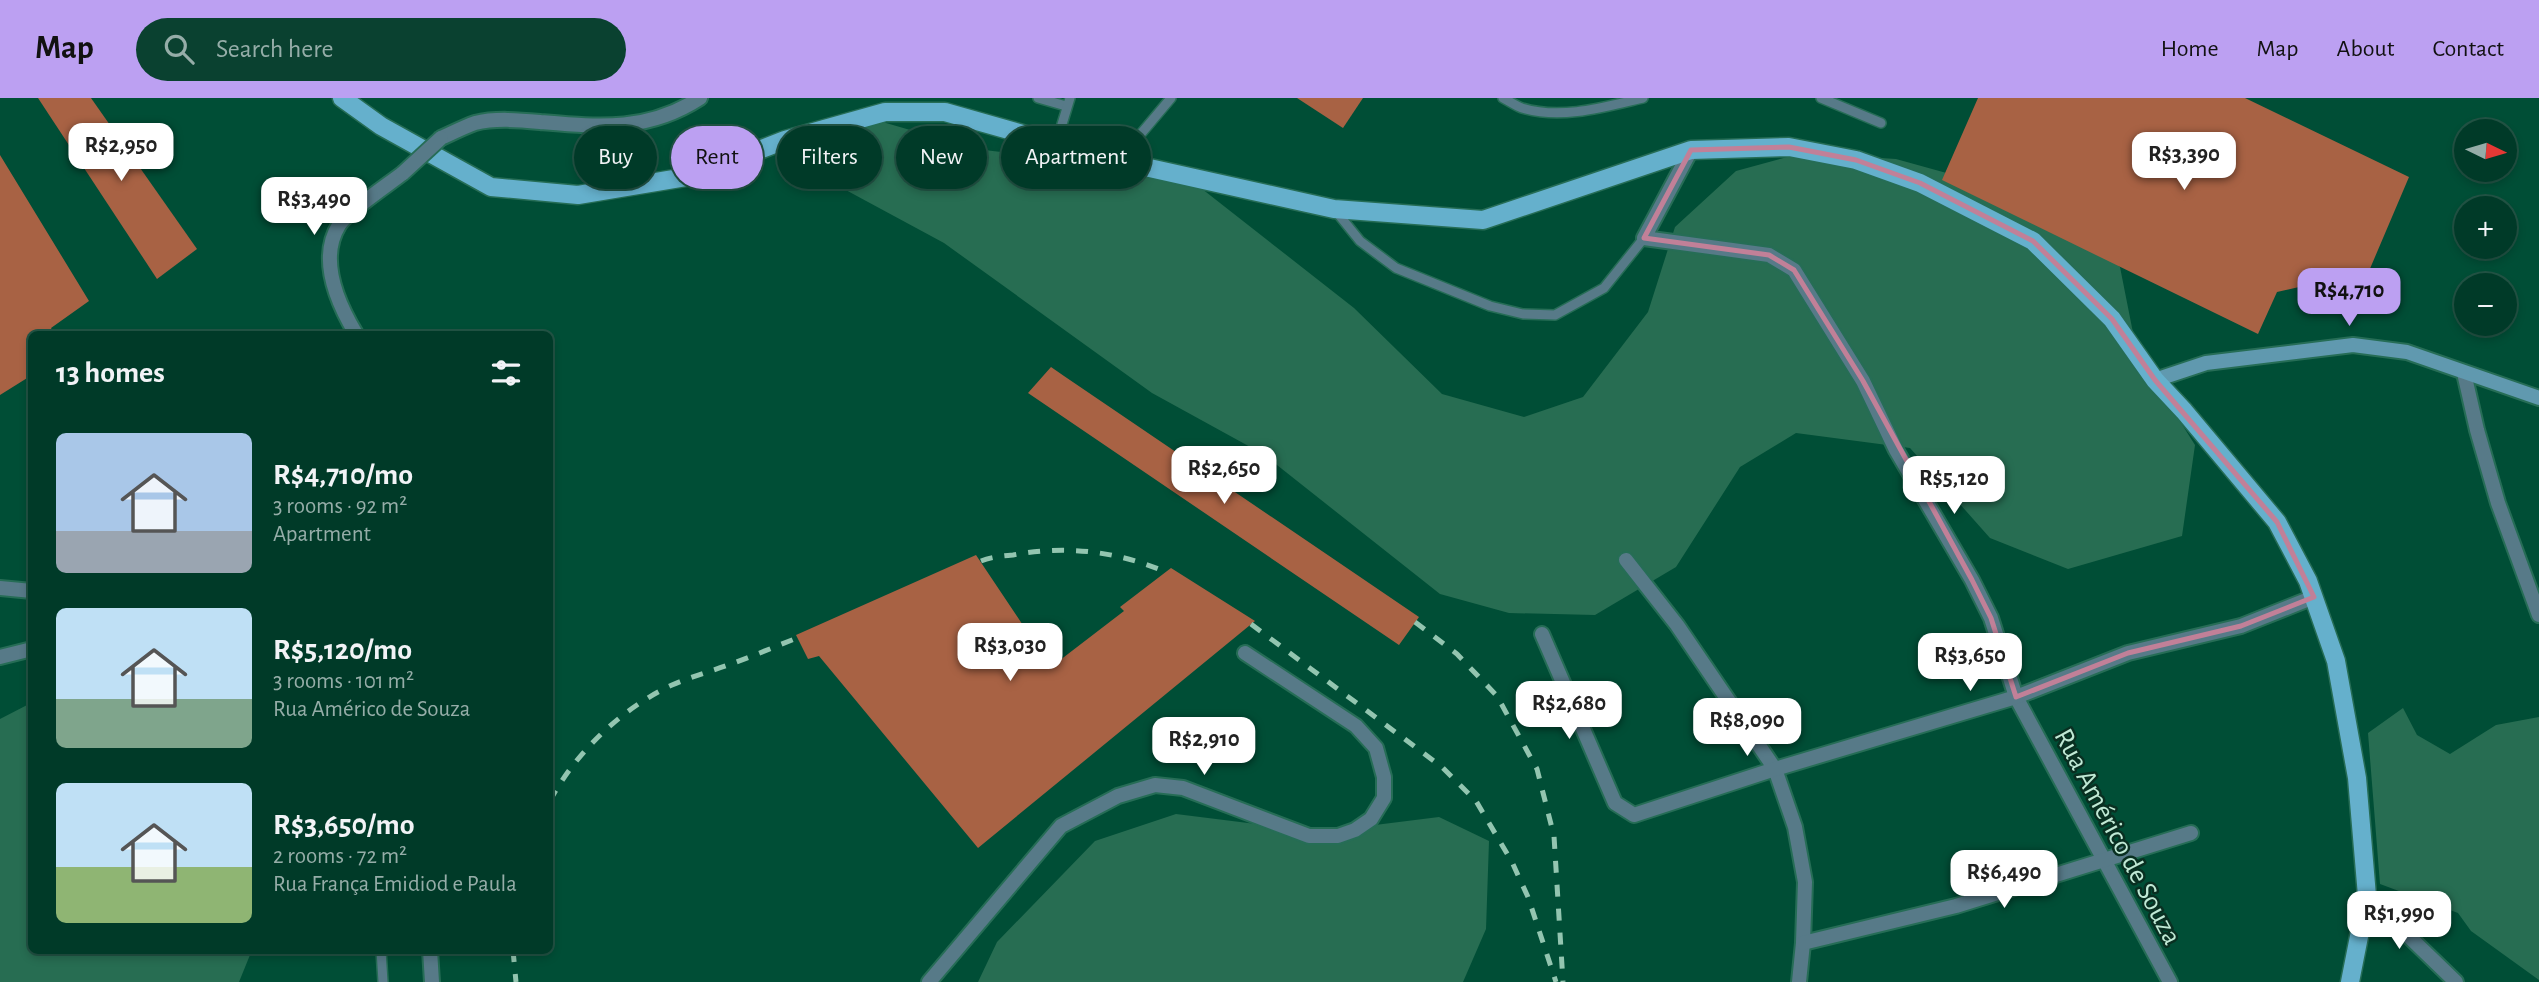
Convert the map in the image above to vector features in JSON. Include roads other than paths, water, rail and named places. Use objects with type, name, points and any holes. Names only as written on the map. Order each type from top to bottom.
[{"type":"main road","points":[[342,98],[381,126],[491,187],[578,195],[692,176],[785,140],[885,112],[945,111],[1001,128]]},
{"type":"main road","points":[[1151,168],[1334,209],[1483,220],[1690,150],[1789,147],[1856,160],[1920,183],[2033,241],[2112,319],[2155,380],[2277,522],[2308,582],[2336,661],[2357,778],[2367,896],[2350,982]]},
{"type":"main road","points":[[2155,380],[2206,362],[2353,345],[2407,352],[2539,398]]},
{"type":"street","points":[[354,331],[343,313],[333,285],[330,245],[340,223],[403,173],[441,138],[476,123],[498,121],[523,120],[587,127],[620,126],[660,119],[700,98]]},
{"type":"street","points":[[1644,238],[1690,150]]},
{"type":"street","name":"Rua Américo de Souza","points":[[1644,238],[1769,256],[1794,270],[1863,381],[1896,450],[1972,580],[1991,618],[2016,697],[2170,982]]},
{"type":"street","points":[[2464,373],[2498,503],[2539,615]]},
{"type":"street","points":[[1626,560],[1677,625],[1775,769],[1795,827],[1805,883],[1799,982]]},
{"type":"street","points":[[0,588],[28,591]]},
{"type":"street","points":[[1542,634],[1615,803],[1634,815],[1775,769],[2016,697],[2128,653],[2241,626],[2314,597]]},
{"type":"street","points":[[0,658],[28,650]]},
{"type":"street","points":[[929,982],[1061,826],[1092,808],[1129,792],[1155,785],[1183,788],[1309,836],[1338,836],[1355,830],[1371,819],[1384,798],[1384,777],[1376,748],[1356,726],[1245,653]]},
{"type":"street","points":[[1803,943],[1956,906],[2191,832]]},
{"type":"street","points":[[2367,896],[2456,982]]},
{"type":"street","points":[[430,954],[432,982]]},
{"type":"lane","points":[[1038,98],[1068,102],[1061,126]]},
{"type":"lane","points":[[1147,126],[1171,98]]},
{"type":"lane","points":[[1503,98],[1522,108],[1559,113],[1606,107],[1643,98]]},
{"type":"lane","points":[[1821,98],[1881,123]]},
{"type":"lane","points":[[1334,209],[1360,241],[1396,268],[1490,306],[1523,314],[1555,315],[1604,288],[1644,238]]},
{"type":"lane","points":[[382,954],[383,982]]},
{"type":"railway","points":[[981,561],[1033,552],[1072,550],[1128,559],[1166,572]]},
{"type":"railway","points":[[1415,622],[1457,654],[1497,696],[1537,769],[1554,836],[1563,982]]},
{"type":"railway","points":[[1251,624],[1442,767],[1476,801],[1512,862],[1528,897],[1556,982]]},
{"type":"railway","points":[[553,796],[586,749],[635,706],[679,682],[797,638]]},
{"type":"railway","points":[[513,954],[516,982]]}]
